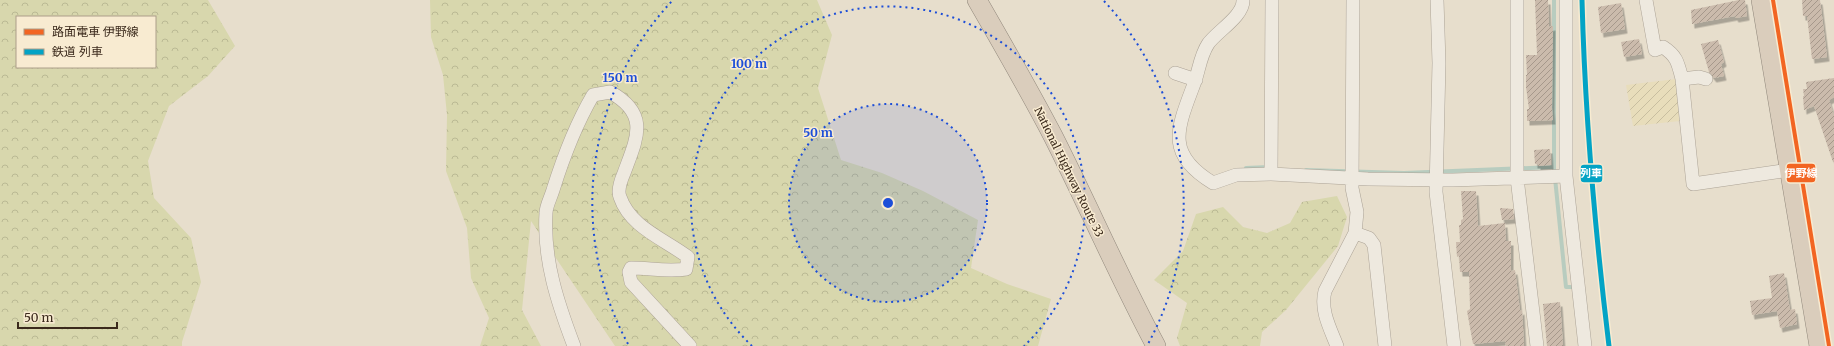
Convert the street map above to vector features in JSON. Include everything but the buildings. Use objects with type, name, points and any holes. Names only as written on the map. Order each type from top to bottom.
[{"type":"highway","name":"National Highway Route 33","points":[[977,0],[1011,58],[1053,136],[1132,302],[1156,346]]},
{"type":"highway","points":[[1760,0],[1819,346]]},
{"type":"street","points":[[1243,0],[1244,2],[1239,12],[1208,44],[1180,121],[1178,142],[1182,153],[1189,166],[1213,183],[1236,175],[1271,174],[1320,175],[1353,178],[1437,179],[1559,176]]},
{"type":"street","points":[[1271,174],[1272,0]]},
{"type":"street","points":[[1337,346],[1325,316],[1323,299],[1325,291],[1355,233],[1357,212],[1352,188],[1353,0]]},
{"type":"street","points":[[1437,0],[1439,63],[1436,192],[1454,346]]},
{"type":"street","points":[[1517,0],[1517,178],[1537,346]]},
{"type":"street","points":[[1566,0],[1559,176],[1585,346]]},
{"type":"street","points":[[1646,0],[1655,50],[1663,47],[1673,54],[1682,79],[1693,184],[1789,170]]},
{"type":"street","points":[[1175,73],[1196,80]]},
{"type":"street","points":[[1682,79],[1706,79]]},
{"type":"street","points":[[574,346],[561,313],[549,266],[546,212],[558,175],[584,110],[593,95],[610,92],[624,100],[634,114],[637,137],[621,181],[619,196],[633,220],[688,257],[686,269],[674,271],[665,269],[631,268],[629,272],[631,282],[690,346]]},
{"type":"street","points":[[1355,233],[1369,238],[1374,245],[1385,346]]},
{"type":"shaded area","points":[[1676,79],[1680,121],[1633,126],[1626,85]]},
{"type":"green space","points":[[0,0],[208,0],[235,46],[208,76],[169,106],[148,161],[154,198],[191,238],[201,282],[182,346],[0,346]]},
{"type":"green space","points":[[430,0],[817,0],[832,35],[818,88],[841,160],[882,173],[923,191],[978,220],[971,268],[1007,284],[1051,299],[1038,346],[615,346],[531,221],[522,310],[541,346],[480,346],[489,318],[471,278],[467,228],[446,171],[447,115],[443,75],[431,37]]},
{"type":"green space","points":[[1337,196],[1347,217],[1338,246],[1286,310],[1262,332],[1260,346],[1180,346],[1177,338],[1187,303],[1154,280],[1183,251],[1196,214],[1223,207],[1243,227],[1267,233],[1290,223],[1302,202]]},
{"type":"waterway","points":[[1554,0],[1554,170]]},
{"type":"waterway","points":[[1246,168],[1270,167]]},
{"type":"waterway","points":[[1306,170],[1404,173],[1554,167]]},
{"type":"waterway","points":[[1555,178],[1566,287],[1572,287]]},
{"type":"tram line","name":"伊野線","points":[[1773,0],[1829,346]]},
{"type":"rail line","name":"列車","points":[[1582,0],[1583,43],[1591,173],[1609,346]]}]
